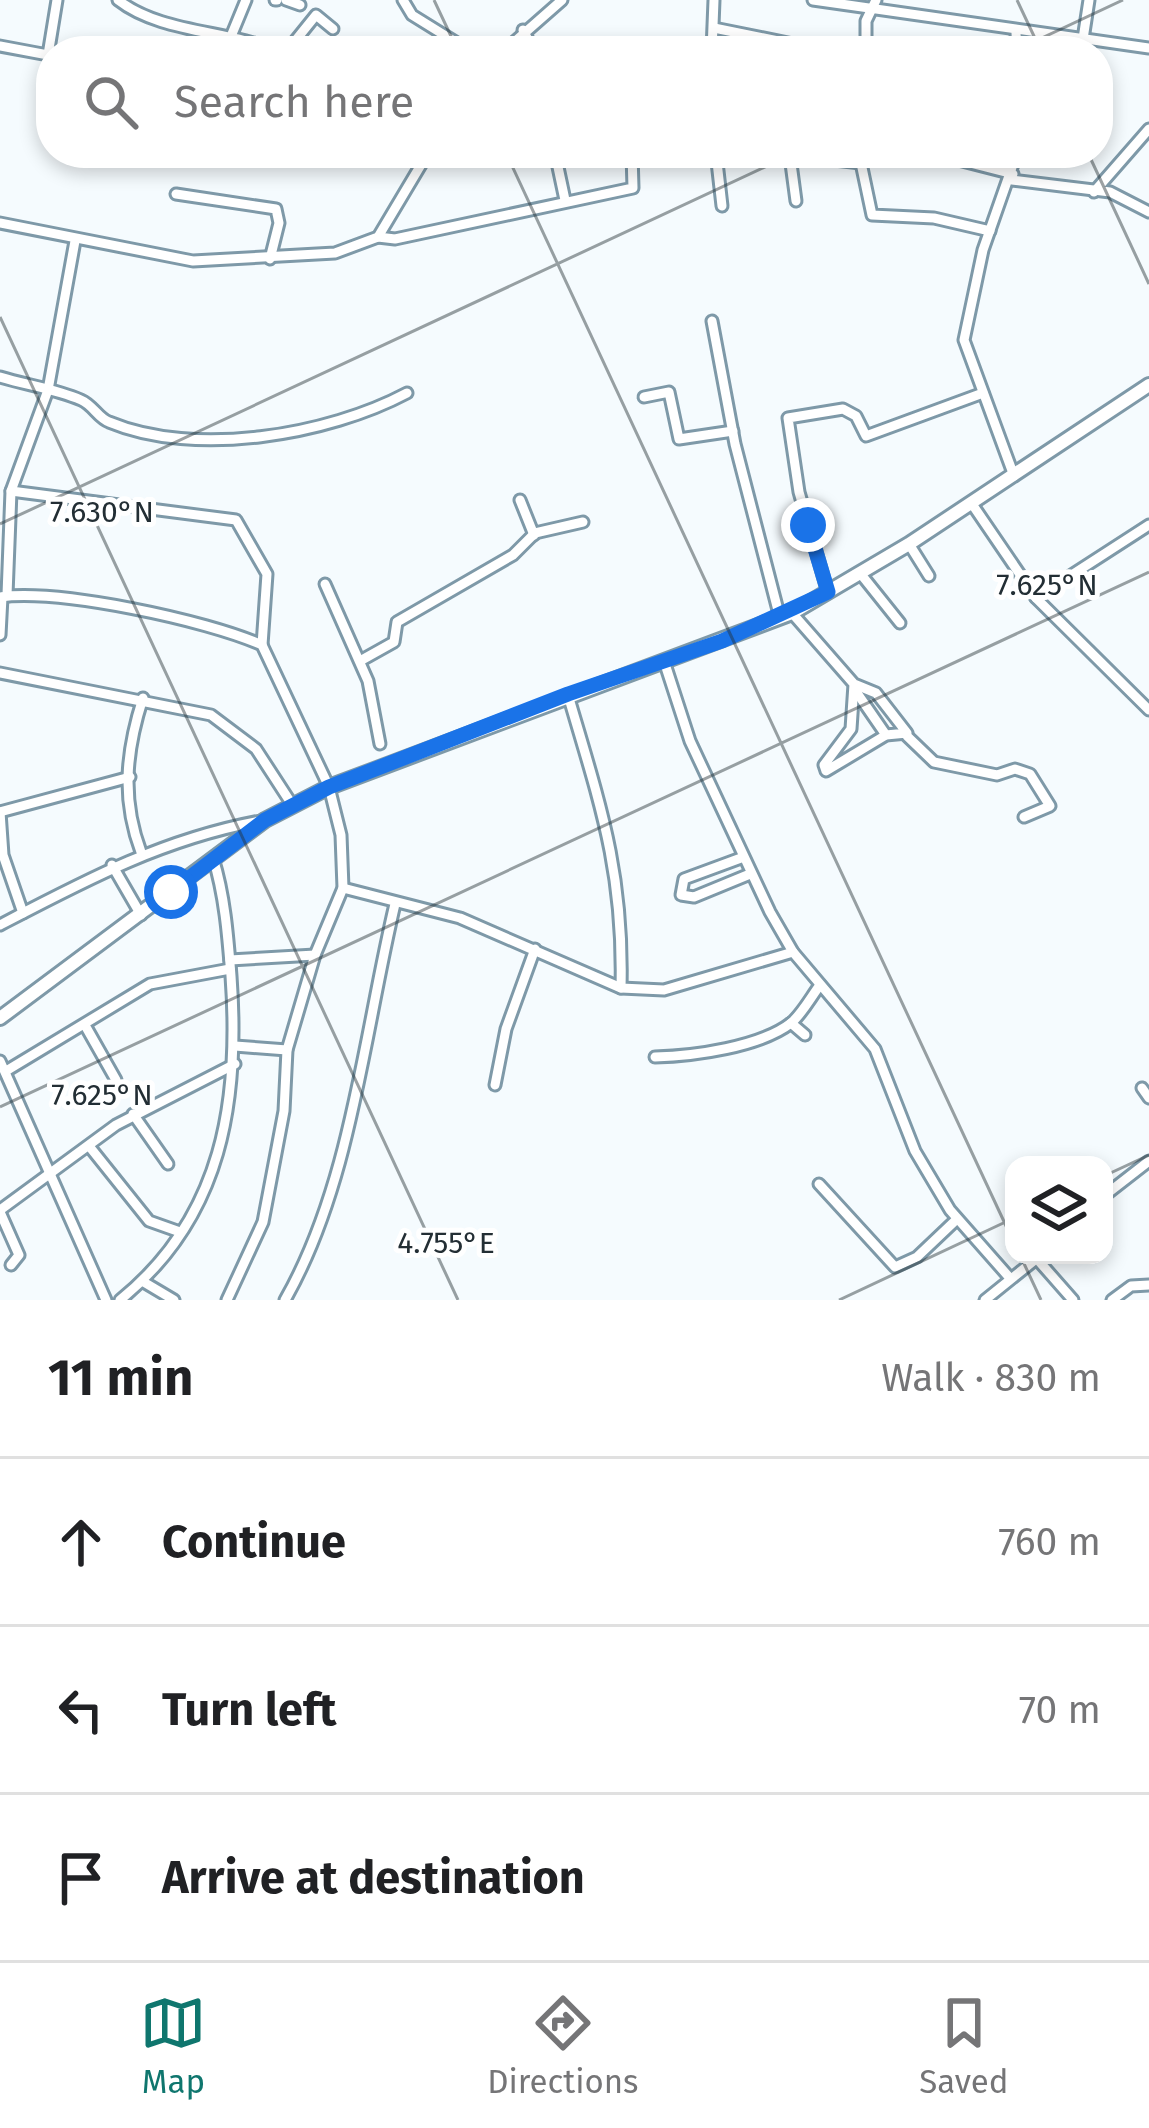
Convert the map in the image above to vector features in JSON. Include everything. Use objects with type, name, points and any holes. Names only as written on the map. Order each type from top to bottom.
[{"type":"main road","points":[[0,1018],[265,820],[329,787],[786,615],[909,544],[1147,391]]},
{"type":"street","points":[[52,36],[57,0]]},
{"type":"street","points":[[118,0],[170,22],[237,36]]},
{"type":"street","points":[[232,34],[247,0]]},
{"type":"street","points":[[247,0],[250,5],[258,0]]},
{"type":"street","points":[[279,0],[300,5]]},
{"type":"street","points":[[403,0],[412,14],[446,36]]},
{"type":"street","points":[[537,0],[546,11]]},
{"type":"street","points":[[518,36],[562,0]]},
{"type":"street","points":[[713,36],[714,0]]},
{"type":"street","points":[[813,0],[1050,36]]},
{"type":"street","points":[[1083,36],[1089,0]]},
{"type":"street","points":[[866,36],[866,21],[875,6]]},
{"type":"street","points":[[298,36],[316,15],[333,28]]},
{"type":"street","points":[[714,28],[754,36]]},
{"type":"street","points":[[523,30],[526,36]]},
{"type":"street","points":[[1113,43],[1149,48]]},
{"type":"street","points":[[0,46],[36,52]]},
{"type":"street","points":[[1094,192],[1149,129]]},
{"type":"street","points":[[377,237],[419,168]]},
{"type":"street","points":[[558,168],[565,200]]},
{"type":"street","points":[[0,223],[194,261],[269,259],[335,253],[377,237],[394,239],[633,188],[632,168]]},
{"type":"street","points":[[718,168],[722,206]]},
{"type":"street","points":[[792,168],[796,201]]},
{"type":"street","points":[[863,168],[872,215],[934,218],[990,231]]},
{"type":"street","points":[[982,168],[1110,192],[1149,212]]},
{"type":"street","points":[[1014,168],[990,231],[964,340],[1014,476]]},
{"type":"street","points":[[176,194],[276,209],[279,223],[269,259]]},
{"type":"street","points":[[0,635],[4,525],[19,464],[48,390],[75,241]]},
{"type":"street","points":[[712,321],[733,431],[786,615],[855,687],[886,735]]},
{"type":"street","points":[[0,377],[80,399],[105,421],[134,429],[256,438],[319,430],[406,393]]},
{"type":"street","points":[[644,397],[669,392],[679,439],[733,431]]},
{"type":"street","points":[[828,592],[799,492],[788,418],[843,409],[856,416],[866,436],[983,393]]},
{"type":"street","points":[[0,461],[19,464]]},
{"type":"street","points":[[11,491],[236,520],[267,574],[262,645],[329,787],[341,836],[344,888],[315,955],[286,1050],[284,1111],[266,1208],[227,1300]]},
{"type":"street","points":[[520,500],[534,535]]},
{"type":"street","points":[[972,504],[1036,598],[1147,705]]},
{"type":"street","points":[[359,661],[394,642],[397,622],[513,555],[534,535],[584,522]]},
{"type":"street","points":[[1036,598],[1149,525]]},
{"type":"street","points":[[909,544],[929,576]]},
{"type":"street","points":[[860,574],[900,623]]},
{"type":"street","points":[[325,584],[359,661],[380,744]]},
{"type":"street","points":[[3,596],[124,609],[230,632],[262,645]]},
{"type":"street","points":[[664,661],[690,741],[741,857],[793,952],[875,1049],[915,1151],[957,1220],[1009,1276]]},
{"type":"street","points":[[0,674],[143,698],[211,715],[240,733],[293,806]]},
{"type":"street","points":[[855,687],[851,729],[824,765],[826,771],[886,735],[907,736]]},
{"type":"street","points":[[855,687],[876,693],[907,736],[934,762],[997,775],[1015,769],[1030,774],[1050,806],[1024,817]]},
{"type":"street","points":[[568,694],[613,845],[620,887],[621,988]]},
{"type":"street","points":[[141,852],[129,815],[127,752],[143,698]]},
{"type":"street","points":[[23,913],[3,855],[0,812],[130,777]]},
{"type":"street","points":[[0,925],[141,852],[191,834],[265,820]]},
{"type":"street","points":[[741,857],[681,881],[681,895],[694,896],[750,874]]},
{"type":"street","points":[[120,1300],[142,1281],[180,1232],[226,1136],[236,1046],[230,964],[213,858]]},
{"type":"street","points":[[112,865],[141,915]]},
{"type":"street","points":[[344,888],[460,918],[621,988],[664,990],[793,952]]},
{"type":"street","points":[[284,1300],[304,1266],[333,1188],[395,904]]},
{"type":"street","points":[[495,1085],[506,1029],[535,950]]},
{"type":"street","points":[[106,1300],[3,1066],[86,1027],[150,984],[230,964],[315,955]]},
{"type":"street","points":[[656,1057],[717,1054],[791,1023],[820,985]]},
{"type":"street","points":[[791,1023],[805,1035]]},
{"type":"street","points":[[86,1027],[116,1079]]},
{"type":"street","points":[[236,1046],[286,1050]]},
{"type":"street","points":[[11,1265],[19,1255],[0,1211],[133,1114],[235,1064]]},
{"type":"street","points":[[1142,1088],[1149,1098]]},
{"type":"street","points":[[0,1099],[15,1092]]},
{"type":"street","points":[[133,1114],[168,1164]]},
{"type":"street","points":[[89,1146],[149,1221],[180,1232]]},
{"type":"street","points":[[1113,1189],[1149,1161]]},
{"type":"street","points":[[819,1184],[896,1267],[917,1257],[957,1220]]},
{"type":"street","points":[[985,1300],[1028,1264]]},
{"type":"street","points":[[1045,1264],[1073,1300]]},
{"type":"street","points":[[142,1281],[174,1300]]},
{"type":"street","points":[[1108,1300],[1139,1285]]},
{"type":"route","points":[[171,892],[265,820],[329,787],[792,613],[828,592],[808,525]]}]
